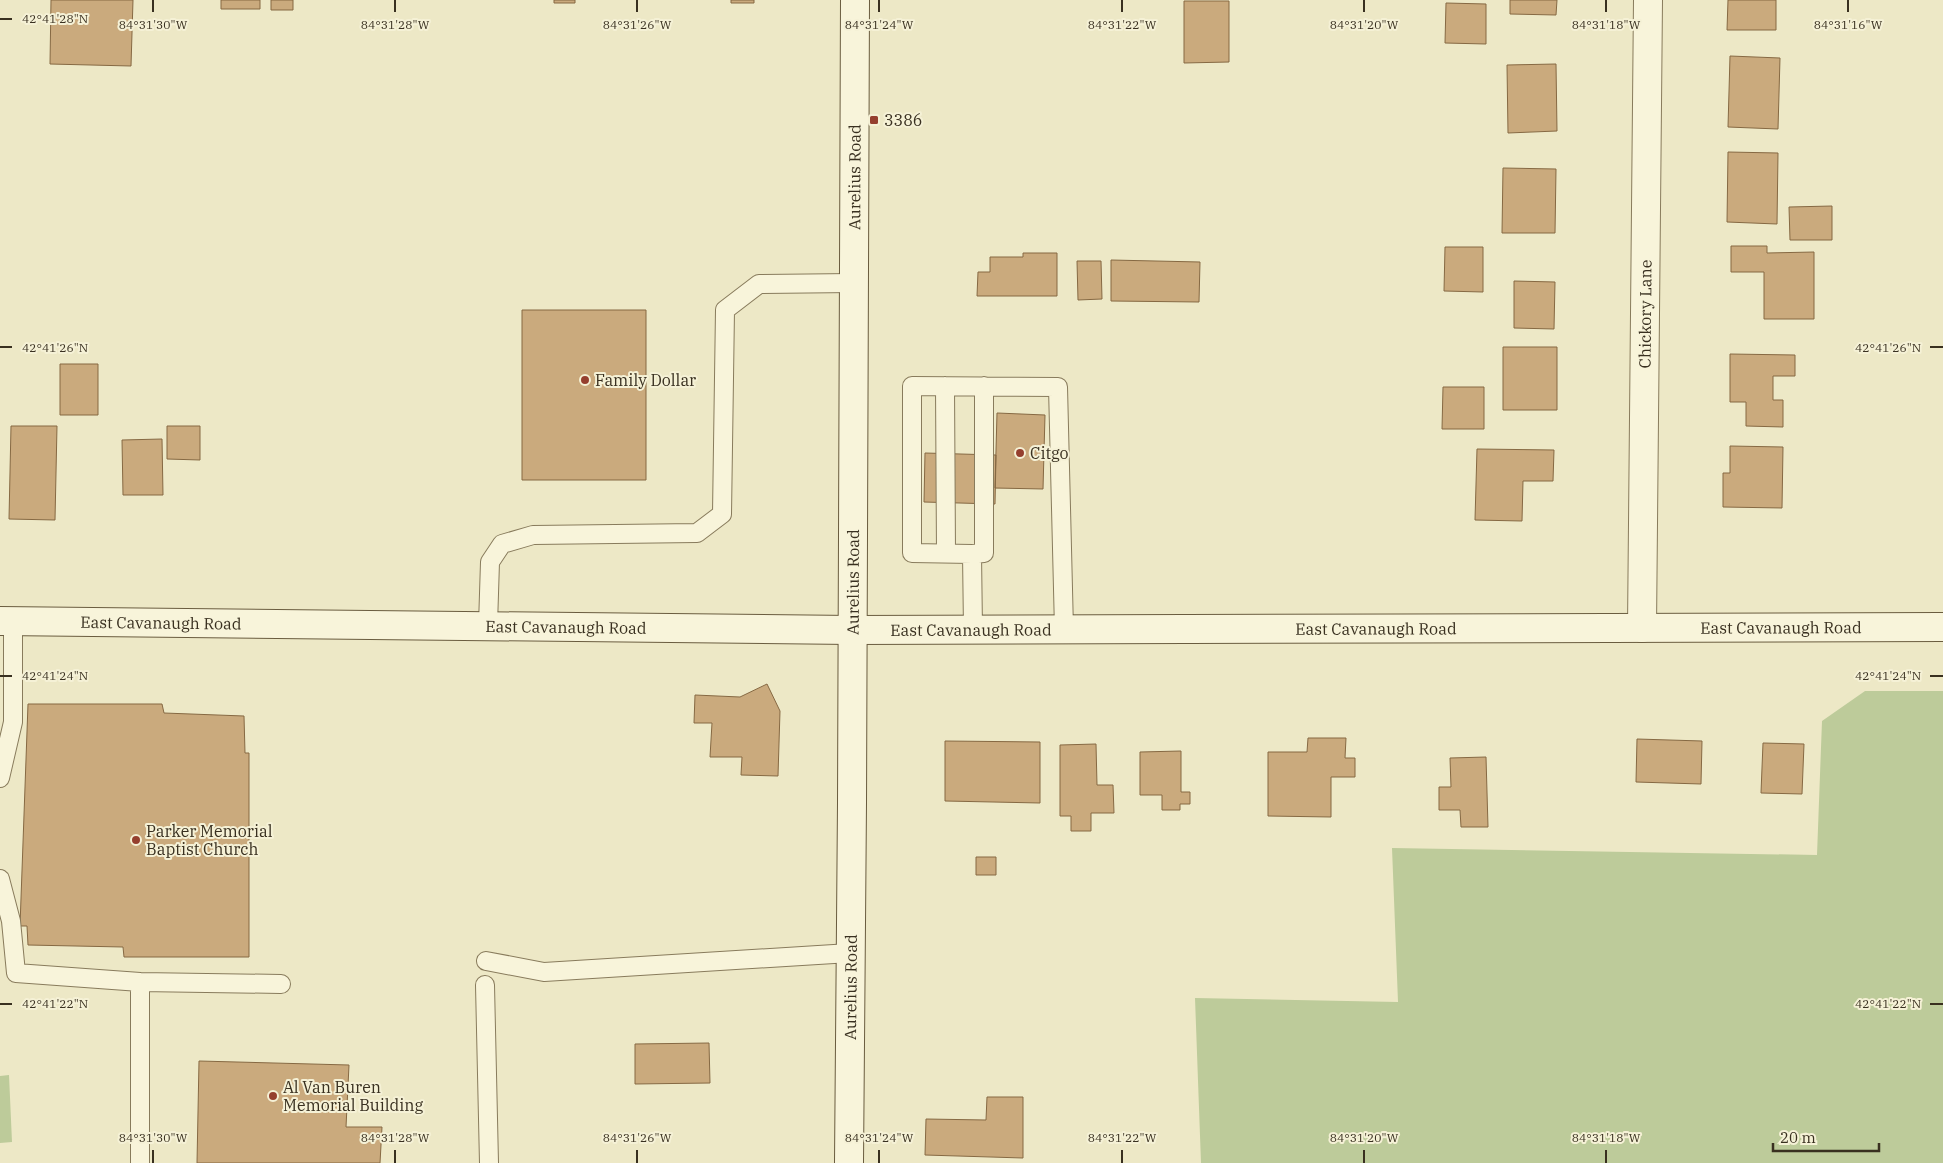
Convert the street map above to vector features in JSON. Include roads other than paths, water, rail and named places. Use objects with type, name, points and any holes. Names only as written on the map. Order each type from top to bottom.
[{"type":"street","name":"Aurelius Road","points":[[849,1163],[855,0]]},
{"type":"street","name":"Chickory Lane","points":[[1642,628],[1648,0]]},
{"type":"street","name":"East Cavanaugh Road","points":[[6,621],[852,630],[1943,627]]},
{"type":"lane","points":[[488,625],[490,562],[502,544],[533,536],[696,533],[722,514],[725,310],[759,284],[854,283]]},
{"type":"lane","points":[[984,386],[984,553],[912,553],[912,386],[984,386],[1058,387],[1064,629]]},
{"type":"lane","points":[[945,386],[946,553]]},
{"type":"lane","points":[[972,554],[973,629]]},
{"type":"lane","points":[[0,778],[13,722],[6,621]]},
{"type":"lane","points":[[0,879],[11,921],[16,973],[140,982],[281,984]]},
{"type":"lane","points":[[486,962],[544,972],[850,953]]},
{"type":"lane","points":[[140,982],[140,1163]]},
{"type":"lane","points":[[485,985],[489,1163]]},
{"type":"place","name":"3386","points":[[874,120]]},
{"type":"place","name":"Family Dollar","points":[[585,380]]},
{"type":"place","name":"Citgo","points":[[1020,453]]},
{"type":"place","name":"Parker Memorial Baptist Church","points":[[136,840]]},
{"type":"place","name":"Al Van Buren Memorial Building","points":[[273,1096]]}]
